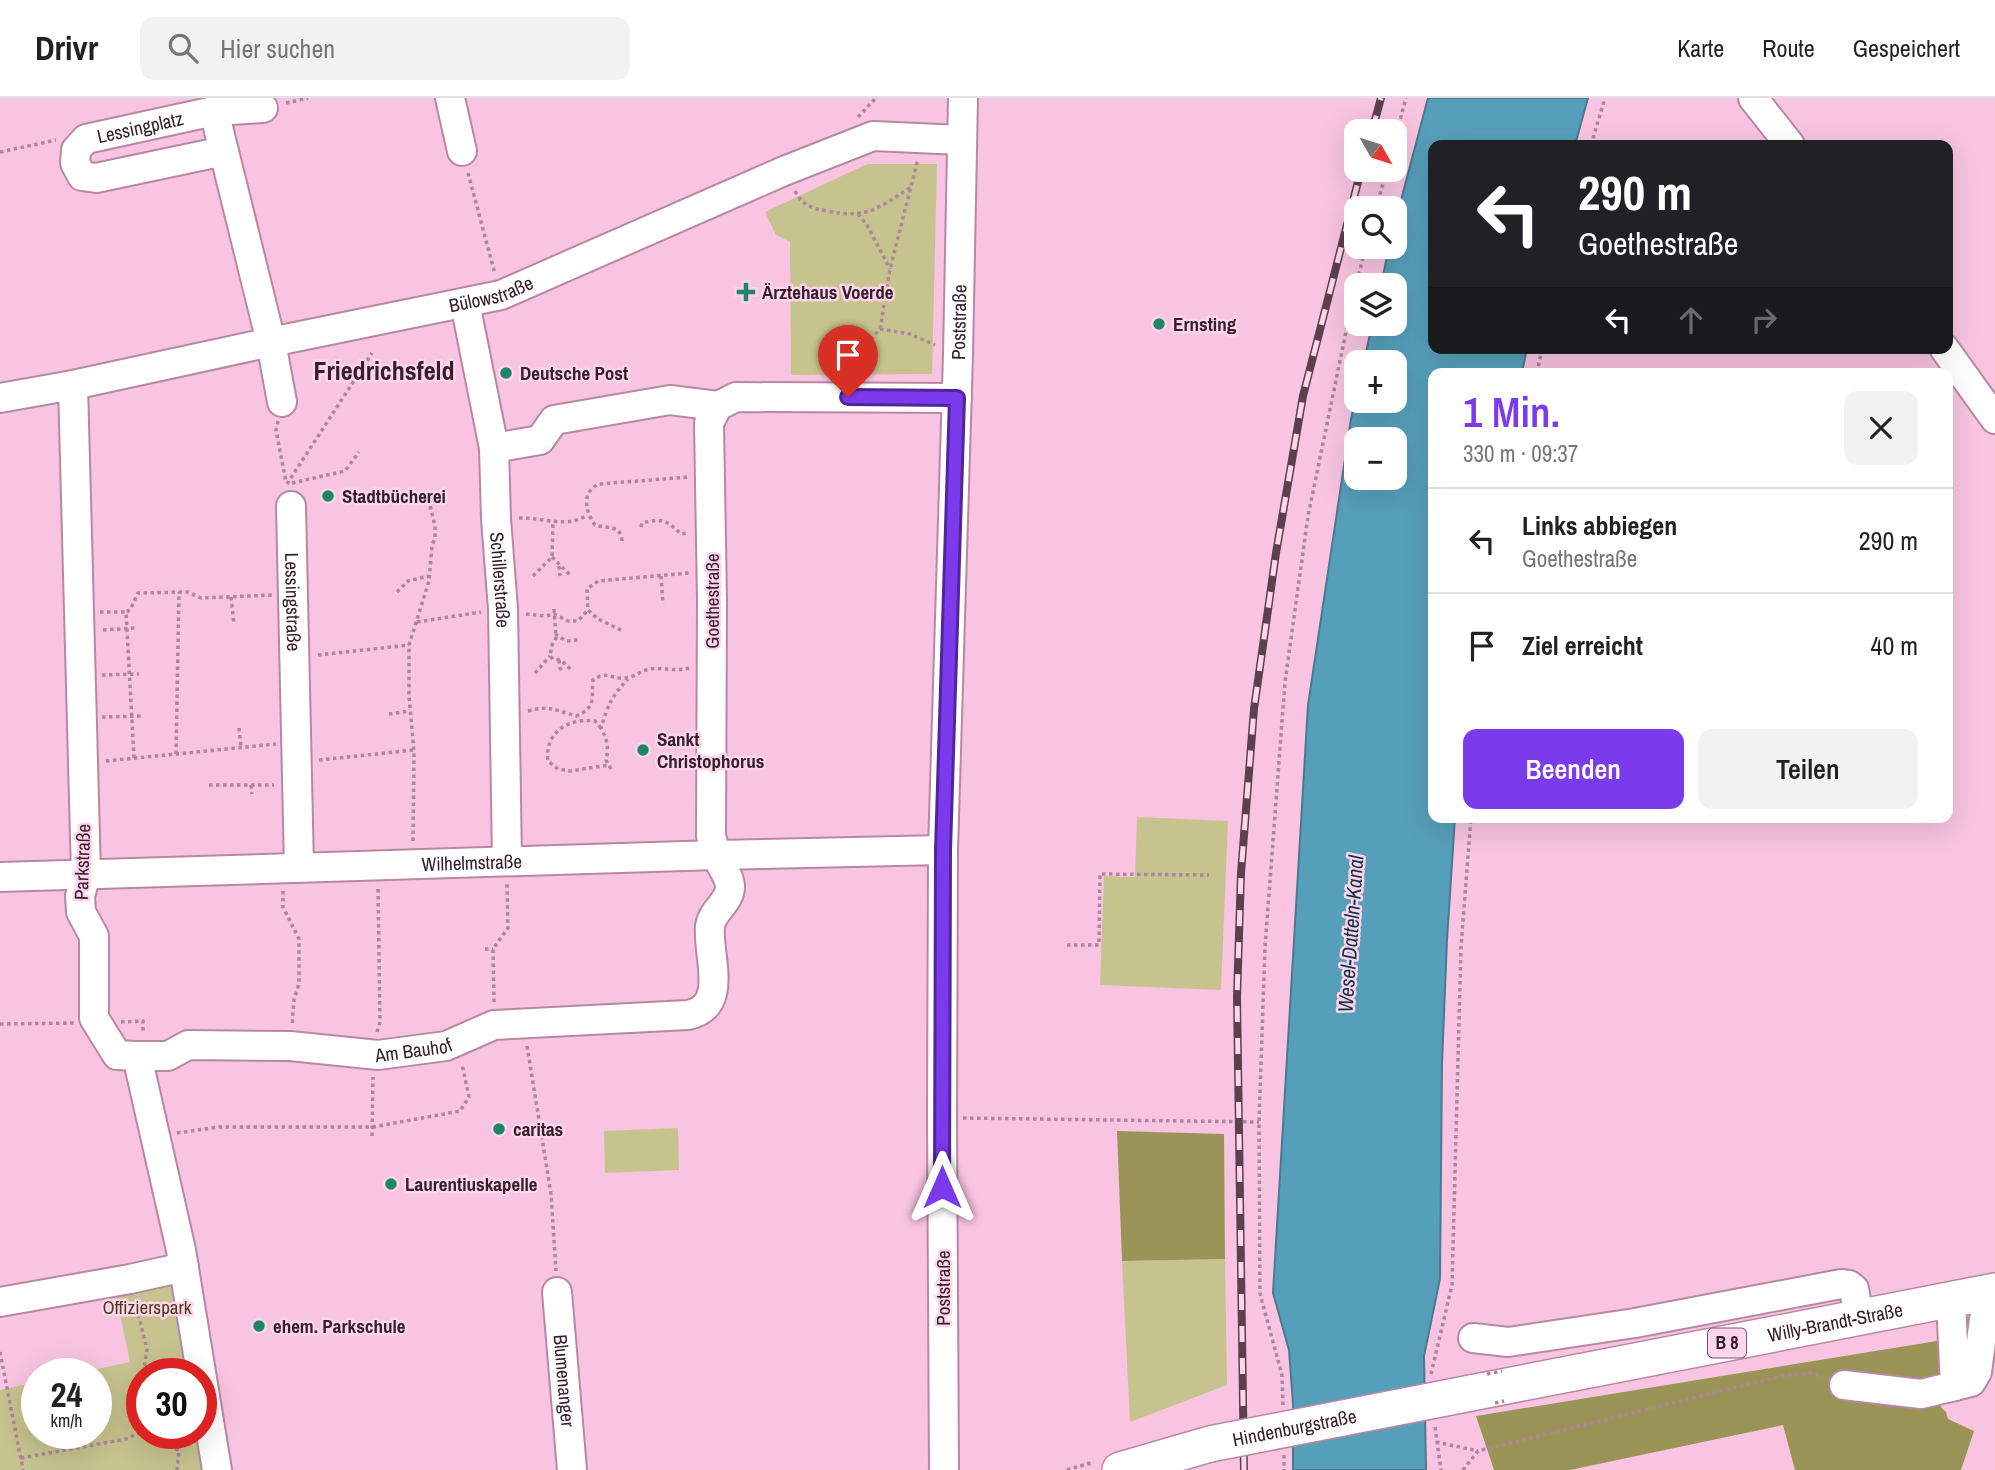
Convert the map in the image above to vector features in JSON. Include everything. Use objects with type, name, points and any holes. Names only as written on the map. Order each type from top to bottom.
[{"type":"main road","name":"Willy-Brandt-Straße","points":[[1487,1390],[1995,1291]]},
{"type":"main road","name":"Hindenburgstraße","points":[[1120,1470],[1210,1444],[1487,1390]]},
{"type":"street","points":[[450,98],[462,151]]},
{"type":"street","name":"Poststraße","points":[[944,1470],[943,850],[963,98]]},
{"type":"street","points":[[1753,98],[1786,140]]},
{"type":"street","name":"Lessingplatz","points":[[224,151],[96,178],[82,176],[75,163],[76,150],[86,138],[214,111],[263,108]]},
{"type":"street","points":[[214,111],[271,341],[282,402]]},
{"type":"street","name":"Bülowstraße","points":[[0,398],[501,295],[784,171],[873,136],[961,140]]},
{"type":"street","name":"Schillerstraße","points":[[464,303],[494,448],[503,612],[507,861]]},
{"type":"street","points":[[1948,354],[1995,419]]},
{"type":"street","name":"Parkstraße","points":[[73,385],[86,874],[80,896],[80,912],[94,936],[94,1018],[117,1055],[137,1056]]},
{"type":"street","points":[[494,448],[540,440],[554,420],[670,400],[718,406],[736,397],[957,398]]},
{"type":"street","name":"Goethestraße","points":[[688,1015],[699,1013],[709,1003],[714,987],[710,924],[728,895],[730,885],[711,836],[712,573],[709,423],[718,406]]},
{"type":"street","name":"Lessingstraße","points":[[289,495],[297,763],[291,868]]},
{"type":"street","name":"Wilhelmstraße","points":[[0,877],[943,850]]},
{"type":"street","name":"Am Bauhof","points":[[137,1056],[168,1056],[188,1045],[290,1046],[376,1054],[446,1046],[495,1025],[688,1015]]},
{"type":"street","points":[[137,1056],[184,1267],[217,1470]]},
{"type":"street","points":[[0,1302],[184,1267]]},
{"type":"street","points":[[1472,1338],[1508,1342],[1622,1325],[1841,1284],[1854,1289],[1859,1318]]},
{"type":"street","name":"Blumenanger","points":[[557,1292],[572,1470]]},
{"type":"street","points":[[1844,1385],[1921,1394],[1971,1382],[1977,1372],[1984,1320],[1995,1297]]},
{"type":"street","points":[[1951,1301],[1955,1386]]},
{"type":"path","points":[[1400,119],[1406,98]]},
{"type":"path","points":[[1592,140],[1605,98]]},
{"type":"path","points":[[0,152],[64,138],[76,150]]},
{"type":"path","points":[[820,397],[880,328],[890,269],[917,159],[961,140]]},
{"type":"path","points":[[462,151],[501,295]]},
{"type":"path","points":[[784,171],[800,201],[813,209],[846,215],[862,214],[884,205],[911,187]]},
{"type":"path","points":[[858,214],[867,225],[890,269]]},
{"type":"path","points":[[1283,1414],[1282,1375],[1260,1294],[1259,1122],[1265,947],[1285,682],[1308,516],[1363,259]]},
{"type":"path","points":[[880,328],[910,334],[958,355]]},
{"type":"path","points":[[289,495],[372,353]]},
{"type":"path","points":[[282,402],[276,430],[289,495]]},
{"type":"path","points":[[289,495],[345,471],[359,452]]},
{"type":"path","points":[[622,541],[622,533],[619,530],[595,525],[587,515],[590,489],[599,484],[710,476]]},
{"type":"path","points":[[413,865],[414,750],[408,674],[409,645],[418,622],[435,537],[430,505]]},
{"type":"path","points":[[496,519],[535,517],[576,522],[587,515]]},
{"type":"path","points":[[536,575],[552,557],[553,521]]},
{"type":"path","points":[[641,527],[645,522],[670,522],[681,534],[687,533],[688,547]]},
{"type":"path","points":[[552,557],[570,575]]},
{"type":"path","points":[[559,564],[560,576]]},
{"type":"path","points":[[554,612],[568,621],[578,621],[588,610],[587,589],[598,581],[712,573]]},
{"type":"path","points":[[397,592],[408,581],[429,576]]},
{"type":"path","points":[[661,576],[663,604]]},
{"type":"path","points":[[176,754],[175,663],[179,592]]},
{"type":"path","points":[[134,758],[126,612],[130,610],[138,593],[188,592],[201,598],[293,594]]},
{"type":"path","points":[[231,597],[234,624]]},
{"type":"path","points":[[588,610],[598,619],[621,630]]},
{"type":"path","points":[[418,622],[503,612],[546,616],[554,612]]},
{"type":"path","points":[[535,673],[550,656],[556,638],[554,612]]},
{"type":"path","points":[[79,631],[136,628]]},
{"type":"path","points":[[555,634],[566,642],[578,640]]},
{"type":"path","points":[[295,657],[409,645]]},
{"type":"path","points":[[550,656],[572,671]]},
{"type":"path","points":[[559,660],[564,673]]},
{"type":"path","points":[[601,728],[595,722],[574,721],[551,738],[547,747],[548,761],[558,769],[570,771],[610,767],[606,760],[608,749],[605,735],[601,728],[607,705],[628,679],[649,669],[685,670],[696,666],[712,666]]},
{"type":"path","points":[[539,668],[544,671]]},
{"type":"path","points":[[80,676],[139,674]]},
{"type":"path","points":[[505,712],[530,711],[540,707],[576,716],[589,709],[593,680],[600,675],[610,674],[628,679]]},
{"type":"path","points":[[389,714],[410,712]]},
{"type":"path","points":[[82,718],[142,716]]},
{"type":"path","points":[[239,728],[241,748]]},
{"type":"path","points":[[83,763],[241,748],[297,763]]},
{"type":"path","points":[[209,785],[251,785],[297,763],[414,750]]},
{"type":"path","points":[[251,785],[252,794]]},
{"type":"path","points":[[1431,1372],[1452,1285],[1461,947],[1471,823]]},
{"type":"path","points":[[495,1025],[493,949],[508,928],[507,861]]},
{"type":"path","points":[[372,1136],[377,1029],[380,1022],[377,866]]},
{"type":"path","points":[[290,1046],[294,999],[299,984],[299,939],[284,908],[291,868]]},
{"type":"path","points":[[1067,945],[1099,945],[1100,874],[1209,875]]},
{"type":"path","points":[[485,949],[493,949]]},
{"type":"path","points":[[523,1023],[551,1194],[557,1292]]},
{"type":"path","points":[[155,1135],[219,1128],[373,1127],[460,1111],[469,1097],[457,1041]]},
{"type":"path","points":[[942,1118],[1259,1122]]},
{"type":"path","points":[[130,1279],[147,1350],[146,1358]]},
{"type":"path","points":[[0,1352],[23,1470]]},
{"type":"path","points":[[1436,1442],[1478,1451],[1782,1376],[1811,1373],[1844,1385]]},
{"type":"path","points":[[21,1458],[126,1439]]},
{"type":"path","points":[[177,1449],[177,1470]]},
{"type":"path","points":[[1464,1470],[1478,1451]]},
{"type":"path","points":[[1284,1453],[1284,1470]]},
{"type":"green space","points":[[867,164],[937,164],[932,374],[791,375],[790,242],[776,235],[765,212]]},
{"type":"green space","points":[[1137,817],[1228,821],[1221,990],[1100,985],[1104,876],[1135,877]]},
{"type":"green space","points":[[678,1128],[679,1170],[605,1173],[604,1131]]},
{"type":"green space","points":[[1225,1259],[1227,1385],[1130,1422],[1122,1261]]},
{"type":"green space","name":"Offizierspark","points":[[170,1274],[183,1358],[129,1358],[114,1285]]},
{"type":"green space","name":"Offizierspark","points":[[126,1363],[126,1449],[199,1449],[202,1470],[0,1470],[0,1390],[21,1385],[21,1449],[112,1449],[112,1366]]},
{"type":"shaded area","points":[[1117,1131],[1224,1134],[1225,1259],[1122,1261]]},
{"type":"shaded area","points":[[1937,1341],[1942,1361],[1941,1407],[1948,1419],[1974,1431],[1961,1470],[1795,1470],[1783,1425],[1570,1470],[1494,1470],[1476,1416]]},
{"type":"water","name":"Wesel-Datteln-Kanal","points":[[1428,98],[1588,98],[1576,140],[1428,140],[1428,354],[1526,354],[1523,368],[1428,368],[1428,823],[1455,823],[1442,1063],[1440,1279],[1424,1356],[1426,1470],[1293,1470],[1293,1403],[1289,1350],[1273,1293],[1308,705],[1344,466],[1344,490],[1407,490],[1407,427],[1350,427],[1352,413],[1407,413],[1407,350],[1367,350],[1369,336],[1407,336],[1407,273],[1384,273],[1386,259],[1407,259],[1407,196],[1402,196]]},
{"type":"railway","points":[[1375,119],[1381,98]]},
{"type":"railway","points":[[1244,1470],[1237,997],[1241,873],[1254,709],[1276,553],[1303,396],[1358,182]]},
{"type":"place","name":"Ärztehaus Voerde","points":[[746,292]]},
{"type":"place","name":"Ernsting","points":[[1159,324]]},
{"type":"place","name":"Deutsche Post","points":[[506,373]]},
{"type":"place","name":"Stadtbücherei","points":[[328,496]]},
{"type":"place","name":"Sankt Christophorus","points":[[643,750]]},
{"type":"place","name":"caritas","points":[[499,1129]]},
{"type":"place","name":"Laurentiuskapelle","points":[[391,1184]]},
{"type":"place","name":"ehem. Parkschule","points":[[259,1326]]},
{"type":"district","name":"Friedrichsfeld","points":[[384,371]]},
{"type":"route","points":[[848,397],[957,398],[943,850],[942,1187]]}]
